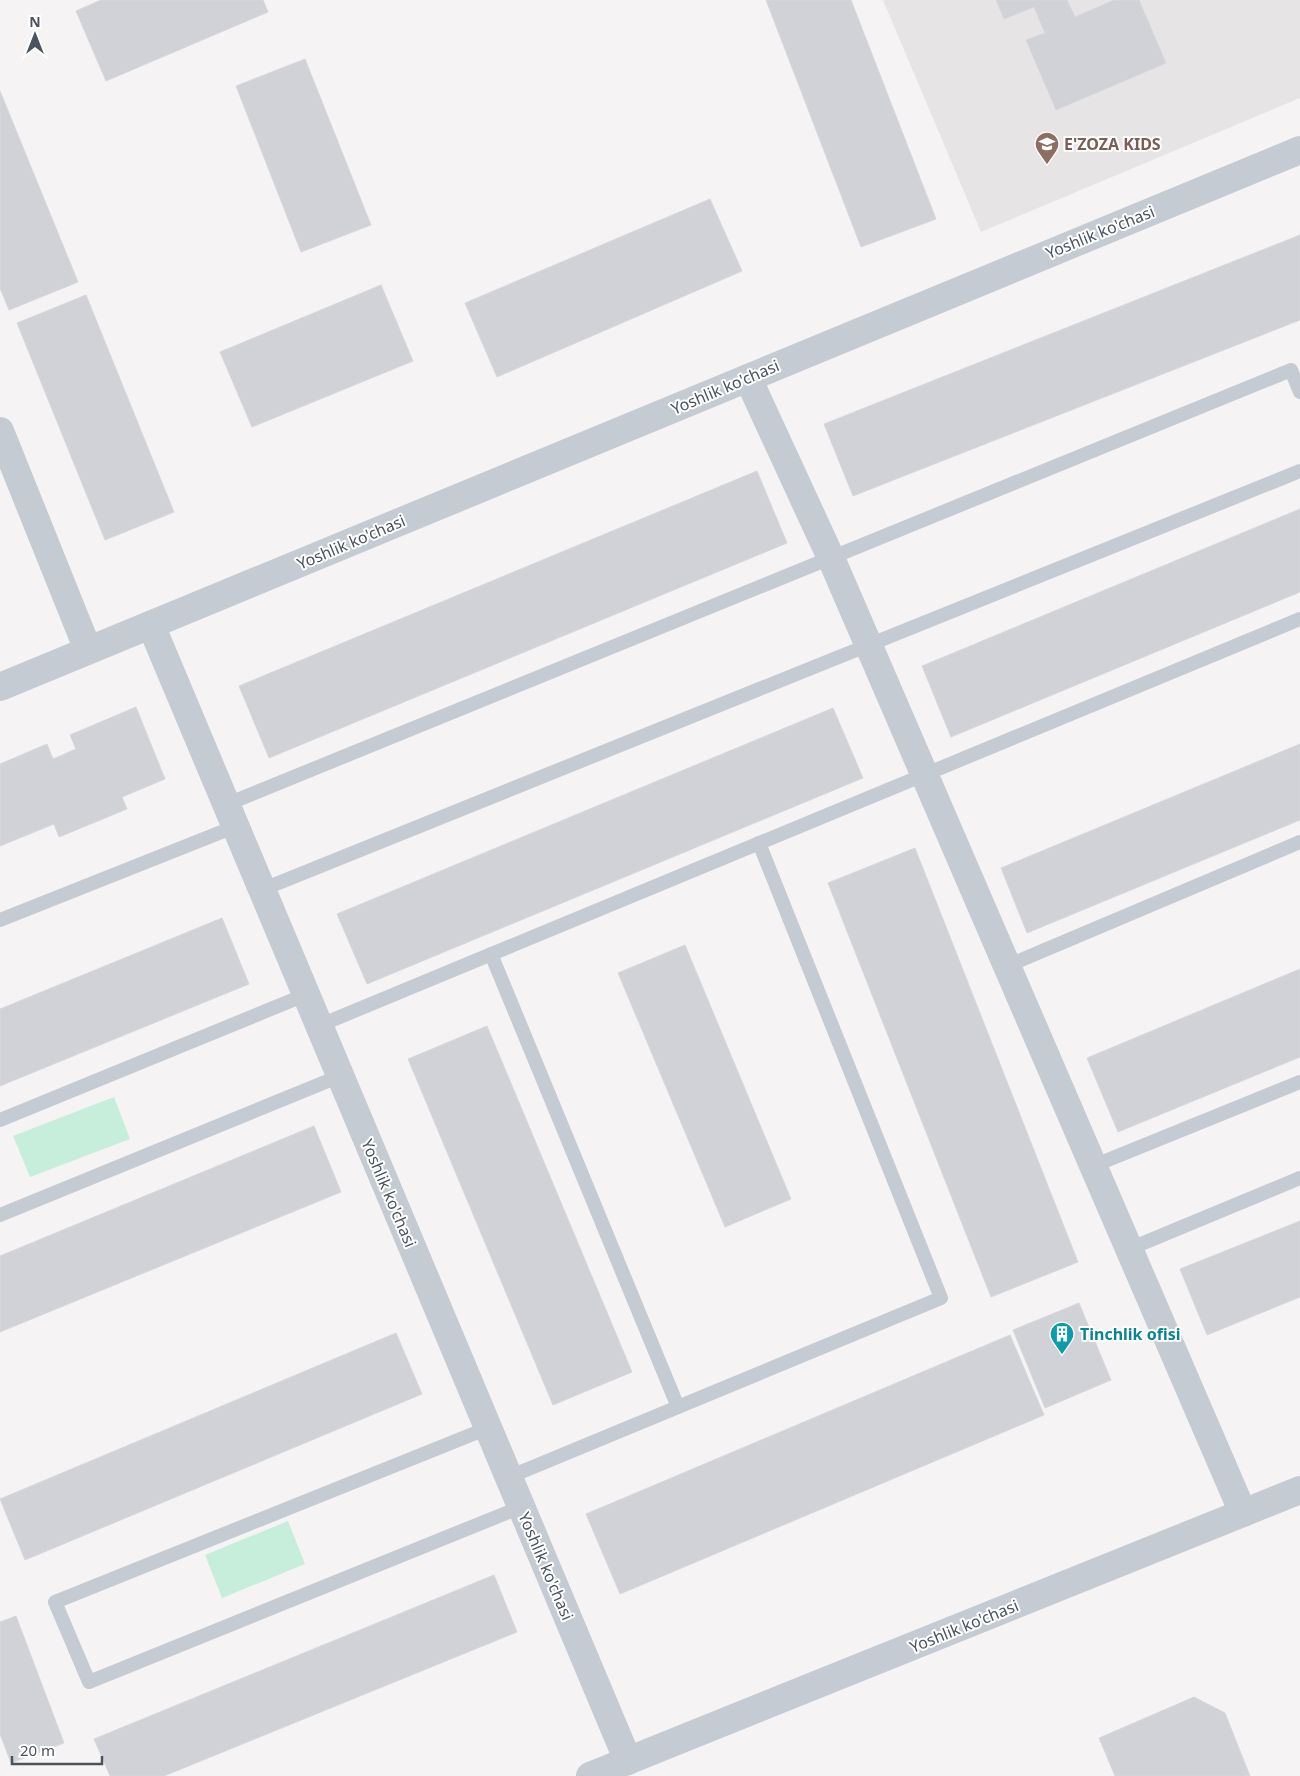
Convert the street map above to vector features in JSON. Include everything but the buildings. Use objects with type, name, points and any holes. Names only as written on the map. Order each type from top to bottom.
[{"type":"street","name":"Yoshlik ko'chasi","points":[[0,687],[1300,150]]},
{"type":"street","points":[[748,378],[831,558],[1243,1513]]},
{"type":"street","points":[[0,431],[88,650]]},
{"type":"street","name":"Yoshlik ko'chasi","points":[[150,624],[628,1761]]},
{"type":"street","name":"Yoshlik ko'chasi","points":[[590,1776],[1300,1490]]},
{"type":"lane","points":[[0,920],[230,816],[831,558],[1291,370],[1300,392]]},
{"type":"lane","points":[[261,890],[1300,471]]},
{"type":"lane","points":[[318,1026],[1300,619]]},
{"type":"lane","points":[[1007,966],[1300,842]]},
{"type":"lane","points":[[509,1477],[941,1298],[759,843]]},
{"type":"lane","points":[[491,954],[678,1407]]},
{"type":"lane","points":[[0,1120],[305,995]]},
{"type":"lane","points":[[0,1215],[340,1076]]},
{"type":"lane","points":[[1093,1166],[1300,1082]]},
{"type":"lane","points":[[1129,1249],[1300,1178]]},
{"type":"lane","points":[[488,1428],[55,1602],[89,1682],[521,1507]]},
{"type":"shaded area","name":"E'ZOZA KIDS","points":[[883,0],[1300,0],[1300,98],[981,232]]},
{"type":"green space","points":[[114,1097],[130,1139],[30,1177],[13,1136]]},
{"type":"green space","points":[[288,1521],[305,1564],[222,1598],[205,1555]]},
{"type":"place","name":"E'ZOZA KIDS","points":[[1047,165]]},
{"type":"place","name":"Tinchlik ofisi","points":[[1062,1355]]}]
